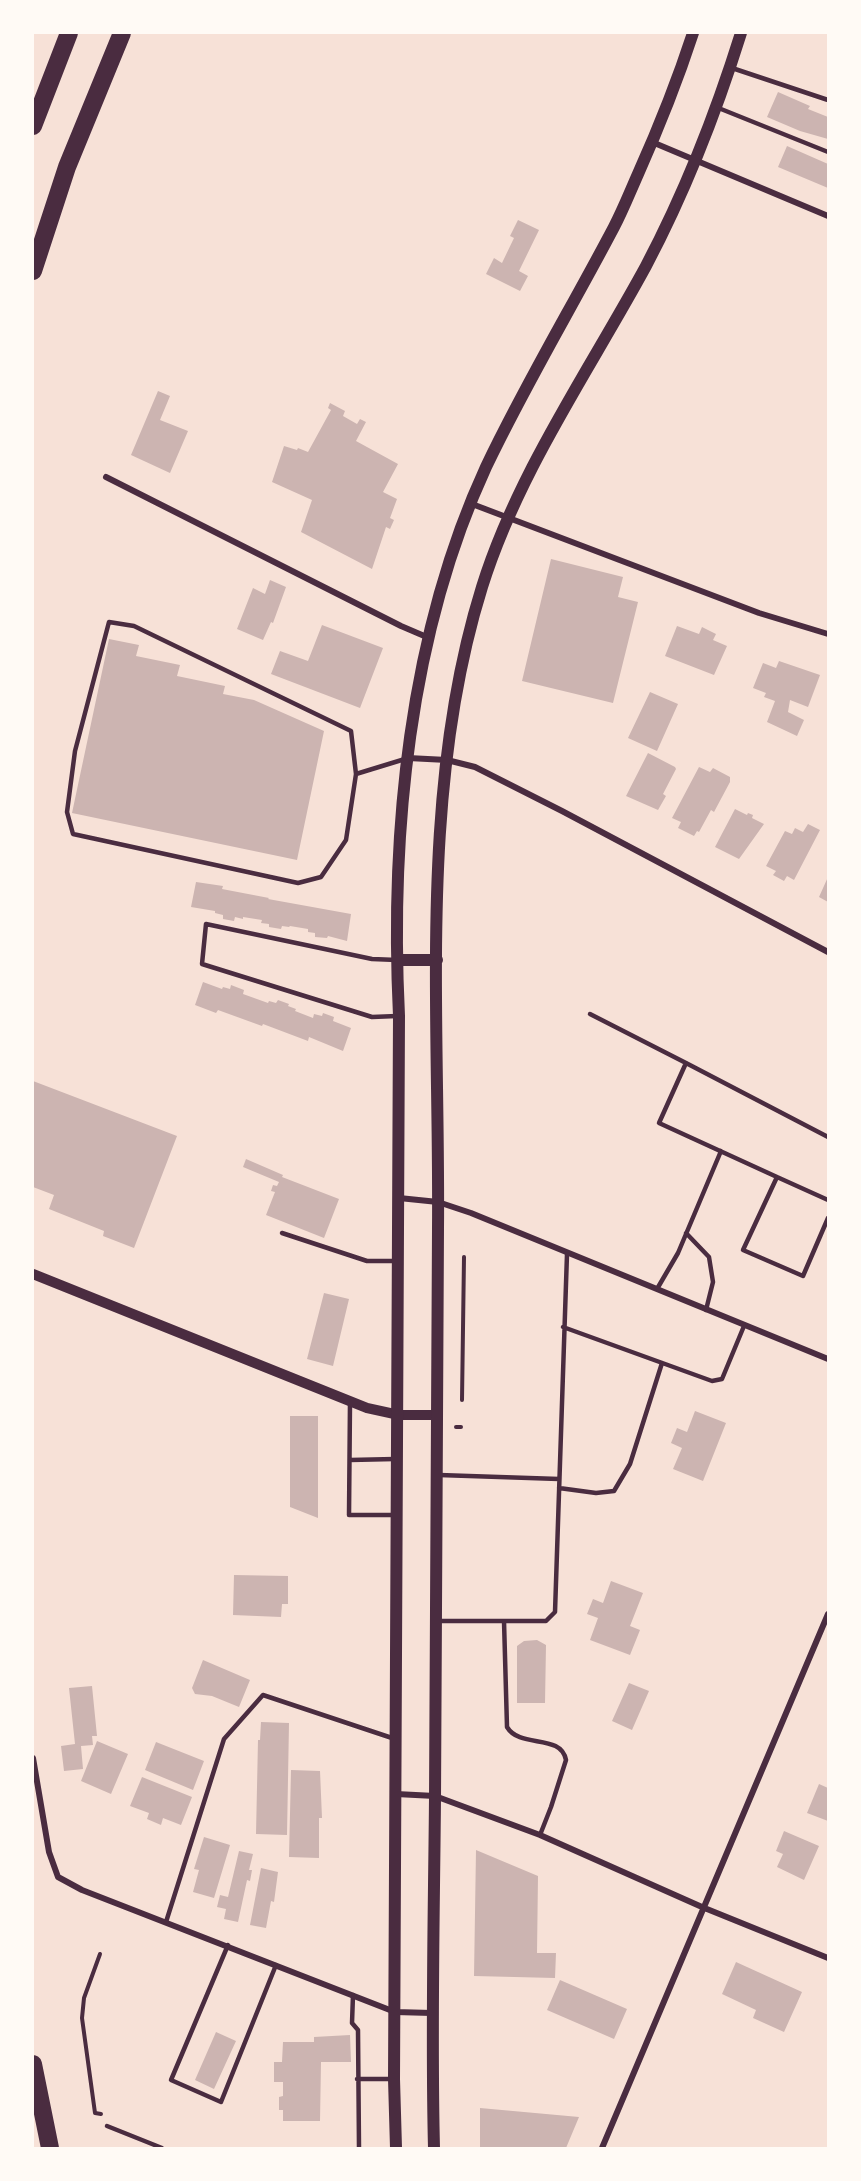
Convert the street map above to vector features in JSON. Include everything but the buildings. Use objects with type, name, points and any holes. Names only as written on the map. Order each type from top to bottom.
[{"type":"highway","points":[[33,126],[69,33]]},
{"type":"highway","points":[[33,271],[67,167],[122,33]]},
{"type":"highway","points":[[33,2064],[50,2148]]},
{"type":"main road","points":[[396,2148],[394,2079],[399,1415],[397,960],[407,758],[415,701],[440,595],[471,504],[486,468],[535,371],[615,225],[675,89],[693,33]]},
{"type":"main road","points":[[434,2148],[432,2013],[438,1202],[437,960],[439,845],[451,725],[465,651],[483,586],[508,518],[542,449],[647,263],[696,160],[741,33]]},
{"type":"main road","points":[[397,960],[437,960]]},
{"type":"street","points":[[652,142],[828,216]]},
{"type":"street","points":[[106,477],[429,638]]},
{"type":"street","points":[[471,504],[759,613],[828,634]]},
{"type":"street","points":[[407,758],[447,760],[475,767],[828,952]]},
{"type":"street","points":[[399,1198],[438,1202],[828,1359]]},
{"type":"street","points":[[33,1274],[367,1408],[399,1415],[436,1415]]},
{"type":"street","points":[[602,2148],[702,1907],[828,1614]]},
{"type":"street","points":[[33,1758],[49,1852],[58,1877],[82,1890],[395,2012],[432,2013]]},
{"type":"street","points":[[396,1794],[435,1796],[540,1835],[702,1907],[828,1958]]},
{"type":"lane","points":[[729,67],[828,100]]},
{"type":"lane","points":[[715,106],[828,152]]},
{"type":"lane","points":[[109,622],[134,626],[351,731],[356,774],[346,840],[321,877],[298,883],[73,834],[67,812],[75,751],[109,622]]},
{"type":"lane","points":[[356,774],[407,758]]},
{"type":"lane","points":[[397,960],[372,959],[206,924],[202,964],[372,1017],[399,1016]]},
{"type":"lane","points":[[590,1014],[828,1137]]},
{"type":"lane","points":[[686,1062],[659,1123],[828,1200]]},
{"type":"lane","points":[[657,1289],[678,1253],[721,1151]]},
{"type":"lane","points":[[777,1177],[744,1250],[803,1276],[828,1218]]},
{"type":"lane","points":[[282,1233],[367,1262],[399,1261]]},
{"type":"lane","points":[[686,1233],[709,1257],[713,1282],[706,1310]]},
{"type":"lane","points":[[436,1621],[546,1621],[555,1612],[567,1254]]},
{"type":"lane","points":[[563,1327],[712,1381],[722,1379],[744,1326]]},
{"type":"lane","points":[[559,1488],[596,1493],[614,1491],[630,1464],[662,1363]]},
{"type":"lane","points":[[350,1402],[349,1515],[398,1515]]},
{"type":"lane","points":[[350,1460],[398,1459]]},
{"type":"lane","points":[[436,1475],[559,1479]]},
{"type":"lane","points":[[504,1622],[507,1727],[516,1738],[559,1746],[565,1752],[566,1760],[540,1835]]},
{"type":"lane","points":[[166,1922],[224,1739],[263,1695],[397,1740]]},
{"type":"lane","points":[[228,1945],[171,2080],[221,2102],[276,1965]]},
{"type":"lane","points":[[353,1995],[352,2023],[358,2030],[359,2148]]},
{"type":"lane","points":[[357,2079],[394,2079]]},
{"type":"lane","points":[[107,2126],[162,2148]]},
{"type":"path","points":[[462,1400],[464,1257]]},
{"type":"path","points":[[100,1954],[84,1998],[82,2018],[95,2113],[111,2117],[107,2126]]}]
